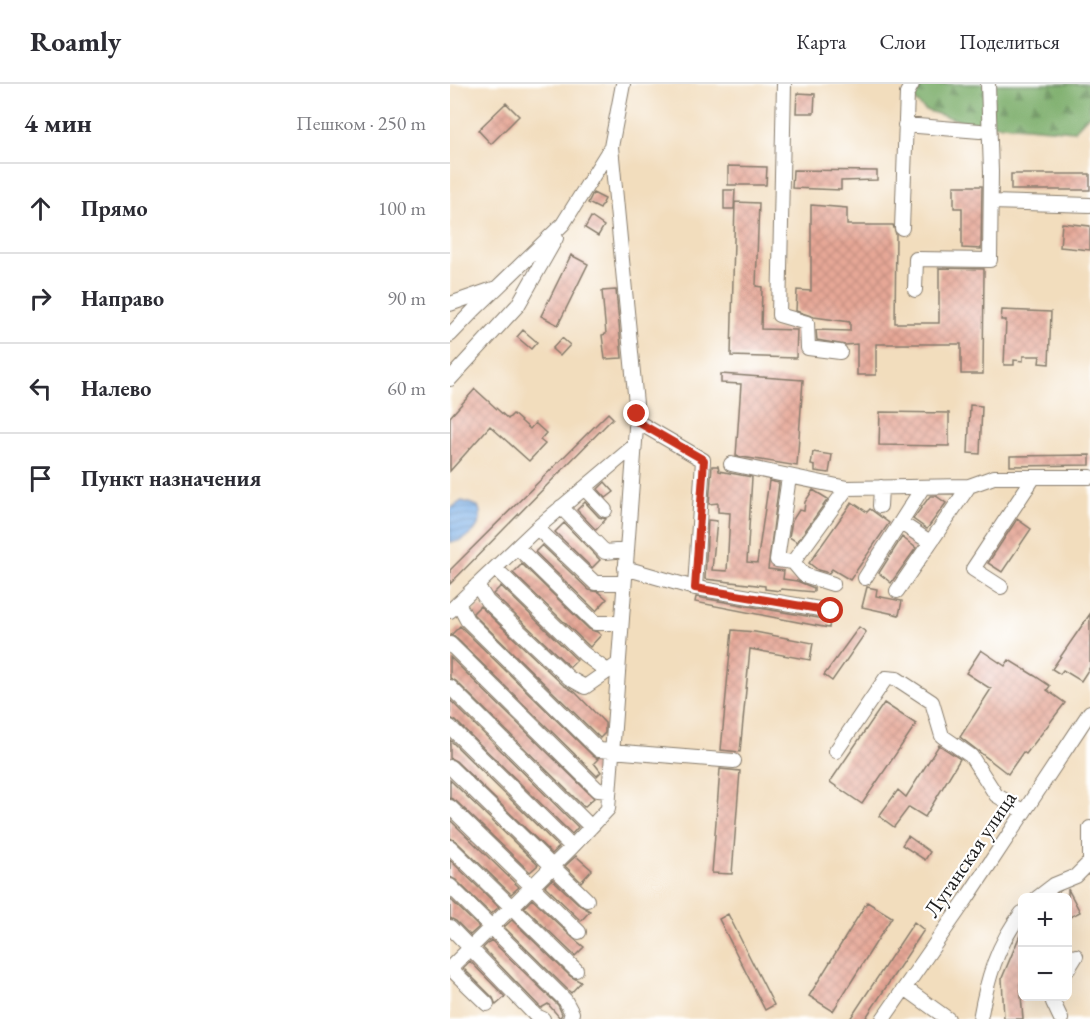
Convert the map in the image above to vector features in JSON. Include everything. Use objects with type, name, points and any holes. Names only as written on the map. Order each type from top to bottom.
[{"type":"street","points":[[487,1004],[450,968],[608,809],[612,752],[613,667],[621,623],[636,421],[611,147],[623,84]]},
{"type":"street","points":[[784,84],[779,315],[807,323],[808,348],[840,352]]},
{"type":"street","points":[[902,228],[907,93],[912,84]]},
{"type":"street","points":[[915,290],[916,259],[990,260],[988,84]]},
{"type":"street","points":[[905,124],[980,131]]},
{"type":"street","points":[[450,379],[518,305],[563,224],[611,147]]},
{"type":"street","points":[[991,202],[1090,205]]},
{"type":"street","points":[[450,335],[563,224]]},
{"type":"street","points":[[450,304],[499,287]]},
{"type":"street","points":[[636,421],[704,460],[695,588]]},
{"type":"street","points":[[634,446],[537,528],[454,607],[599,750],[734,761]]},
{"type":"street","points":[[730,464],[847,488],[969,486],[994,477],[1090,477]]},
{"type":"street","points":[[789,477],[777,560],[793,562],[804,575],[833,584]]},
{"type":"street","points":[[1001,587],[973,570],[1034,477]]},
{"type":"street","points":[[897,591],[969,486]]},
{"type":"street","points":[[880,506],[881,487]]},
{"type":"street","points":[[865,578],[924,487]]},
{"type":"street","points":[[584,488],[605,510]]},
{"type":"street","points":[[793,562],[847,488]]},
{"type":"street","points":[[561,507],[604,552],[627,550]]},
{"type":"street","points":[[900,523],[930,542]]},
{"type":"street","points":[[537,528],[595,583],[624,583]]},
{"type":"street","points":[[517,547],[595,623],[621,623]]},
{"type":"street","points":[[495,568],[584,654],[613,667]]},
{"type":"street","points":[[625,568],[695,588],[831,611]]},
{"type":"street","points":[[477,585],[487,600],[569,678],[585,687],[613,667]]},
{"type":"street","points":[[450,644],[598,790],[609,791]]},
{"type":"street","points":[[837,751],[886,678],[897,679],[932,702],[942,736],[971,756],[996,795],[1024,812]]},
{"type":"street","points":[[450,687],[591,827]]},
{"type":"street","name":"Луганская улица","points":[[883,1019],[1090,712]]},
{"type":"street","points":[[450,727],[572,847]]},
{"type":"street","points":[[450,767],[587,900]]},
{"type":"street","points":[[450,807],[579,932]]},
{"type":"street","points":[[1043,893],[1054,885],[1076,876],[1090,862],[1090,828]]},
{"type":"street","points":[[450,847],[576,970]]},
{"type":"street","points":[[450,886],[565,1000],[572,1013],[570,1019]]},
{"type":"street","points":[[980,1019],[988,975],[999,950],[1018,919]]},
{"type":"street","points":[[450,927],[537,1017],[543,1019]]},
{"type":"street","points":[[1072,962],[1076,956]]},
{"type":"street","points":[[905,988],[948,1019]]},
{"type":"street","points":[[1053,1001],[1061,1019]]},
{"type":"green space","points":[[917,84],[1090,84],[1090,114],[1074,131],[964,122],[925,110],[910,96]]},
{"type":"water","points":[[462,501],[478,506],[480,519],[469,536],[450,542],[450,509]]},
{"type":"building","points":[[797,93],[815,94],[814,113],[796,113]]},
{"type":"building","points":[[506,103],[519,116],[491,144],[478,130]]},
{"type":"building","points":[[728,166],[767,167],[766,185],[728,185]]},
{"type":"building","points":[[793,170],[877,171],[877,180],[841,181],[841,190],[792,188]]},
{"type":"building","points":[[1011,174],[1090,174],[1090,190],[1011,190]]},
{"type":"building","points":[[954,186],[982,186],[981,249],[962,248],[962,208],[954,208]]},
{"type":"building","points":[[724,190],[735,190],[734,209],[724,209]]},
{"type":"building","points":[[593,193],[605,199],[600,209],[588,203]]},
{"type":"building","points":[[735,202],[759,203],[756,286],[762,287],[761,329],[797,330],[796,358],[731,356]]},
{"type":"building","points":[[811,205],[847,208],[847,225],[893,225],[896,234],[895,323],[939,323],[939,268],[984,269],[983,374],[961,374],[961,344],[876,344],[876,375],[857,375],[857,344],[845,345],[817,340],[816,330],[850,331],[850,322],[814,317],[796,311],[797,290],[811,291]]},
{"type":"building","points":[[591,217],[604,226],[598,236],[585,228]]},
{"type":"building","points":[[1062,223],[1090,226],[1090,250],[1060,247]]},
{"type":"building","points":[[571,255],[588,264],[558,325],[541,316]]},
{"type":"building","points":[[616,290],[622,358],[605,359],[602,335],[606,334],[602,291]]},
{"type":"building","points":[[1002,310],[1051,312],[1049,364],[1039,363],[1040,356],[1023,356],[1023,361],[1014,360],[1014,365],[1004,365],[1006,320],[1001,320]]},
{"type":"building","points":[[523,330],[537,342],[531,349],[517,337]]},
{"type":"building","points":[[562,338],[570,345],[560,356],[552,349]]},
{"type":"building","points":[[721,374],[803,380],[797,466],[736,456],[741,384],[721,383]]},
{"type":"building","points":[[475,389],[508,419],[513,414],[530,429],[535,423],[546,433],[540,440],[545,444],[529,461],[490,426],[450,471],[450,417]]},
{"type":"building","points":[[970,405],[982,406],[980,454],[968,453]]},
{"type":"building","points":[[880,412],[949,413],[949,446],[879,445]]},
{"type":"building","points":[[608,413],[613,418],[450,584],[450,570]]},
{"type":"building","points":[[813,452],[832,455],[829,473],[815,471],[815,466],[811,465]]},
{"type":"building","points":[[1090,455],[1090,465],[1010,466],[1010,456]]},
{"type":"building","points":[[712,466],[718,466],[719,471],[752,477],[747,562],[757,563],[769,481],[779,483],[768,569],[784,571],[783,579],[797,581],[814,588],[814,592],[781,589],[780,591],[765,589],[765,586],[705,579],[708,520],[717,521],[712,570],[727,571],[730,513],[718,512],[718,503],[709,504]]},
{"type":"building","points":[[605,482],[614,492],[606,498],[598,489]]},
{"type":"building","points":[[813,490],[828,499],[797,542],[789,537],[792,521],[799,510],[804,511],[805,502]]},
{"type":"building","points":[[930,496],[936,496],[946,503],[927,529],[913,519]]},
{"type":"building","points":[[585,502],[599,517],[606,519],[596,530],[577,510]]},
{"type":"building","points":[[852,502],[867,512],[870,509],[889,523],[850,580],[832,569],[829,573],[818,570],[809,563]]},
{"type":"building","points":[[1017,519],[1031,529],[1002,572],[988,563]]},
{"type":"building","points":[[564,523],[600,560],[592,568],[555,532]]},
{"type":"building","points":[[902,537],[916,548],[891,583],[879,573]]},
{"type":"building","points":[[542,545],[589,590],[599,592],[607,599],[596,611],[535,552]]},
{"type":"building","points":[[522,564],[589,629],[601,635],[590,647],[513,573]]},
{"type":"building","points":[[501,586],[577,660],[570,667],[493,594]]},
{"type":"building","points":[[867,587],[877,589],[876,596],[902,601],[899,615],[862,607]]},
{"type":"building","points":[[696,597],[830,620],[829,628],[695,602]]},
{"type":"building","points":[[480,606],[563,685],[575,692],[605,723],[605,733],[600,738],[474,615],[473,613]]},
{"type":"building","points":[[1090,614],[1090,667],[1081,681],[1063,670],[1060,674],[1052,669]]},
{"type":"building","points":[[460,626],[598,759],[594,763],[601,772],[597,776],[451,635]]},
{"type":"building","points":[[859,627],[866,632],[832,681],[824,675]]},
{"type":"building","points":[[732,630],[813,643],[810,660],[750,649],[740,752],[721,750]]},
{"type":"building","points":[[981,650],[1005,666],[1009,660],[1035,676],[1050,686],[1047,690],[1065,703],[1026,754],[1023,752],[1008,774],[960,737],[991,689],[966,673]]},
{"type":"building","points":[[450,657],[594,798],[584,807],[456,681],[450,678]]},
{"type":"building","points":[[450,700],[578,827],[572,834],[456,721],[450,718]]},
{"type":"building","points":[[884,703],[916,724],[862,804],[830,782]]},
{"type":"building","points":[[450,740],[559,847],[552,854],[456,761],[450,758]]},
{"type":"building","points":[[939,745],[960,759],[925,817],[909,807],[894,827],[879,816],[898,790],[906,797]]},
{"type":"building","points":[[720,769],[740,771],[732,874],[712,873]]},
{"type":"building","points":[[450,780],[538,865],[530,872],[456,801],[450,798]]},
{"type":"building","points":[[450,820],[519,887],[511,894],[456,841],[450,838]]},
{"type":"building","points":[[908,836],[930,852],[925,860],[902,845]]},
{"type":"building","points":[[576,856],[592,870],[581,882],[565,866]]},
{"type":"building","points":[[450,860],[499,907],[491,914],[450,877]]},
{"type":"building","points":[[552,879],[581,906],[590,911],[581,921],[545,886]]},
{"type":"building","points":[[1072,897],[1080,912],[1072,916]]},
{"type":"building","points":[[450,899],[479,927],[470,935],[450,918]]},
{"type":"building","points":[[532,899],[584,947],[575,956],[524,907]]},
{"type":"building","points":[[867,902],[892,917],[833,1011],[809,996]]},
{"type":"building","points":[[728,914],[774,1005],[765,1010],[719,919]]},
{"type":"building","points":[[512,920],[570,976],[581,982],[571,993],[504,927]]},
{"type":"building","points":[[914,922],[924,930],[865,1019],[850,1019]]},
{"type":"building","points":[[491,940],[558,1005],[562,1014],[560,1018],[548,1004],[541,1008],[483,948]]},
{"type":"building","points":[[1018,940],[1018,1001],[1021,1001],[1023,1019],[1004,1019],[1002,978]]},
{"type":"building","points":[[470,961],[505,997],[496,1005],[493,998],[463,968]]},
{"type":"route","points":[[637,414],[636,421],[704,460],[695,588],[831,611]]}]
